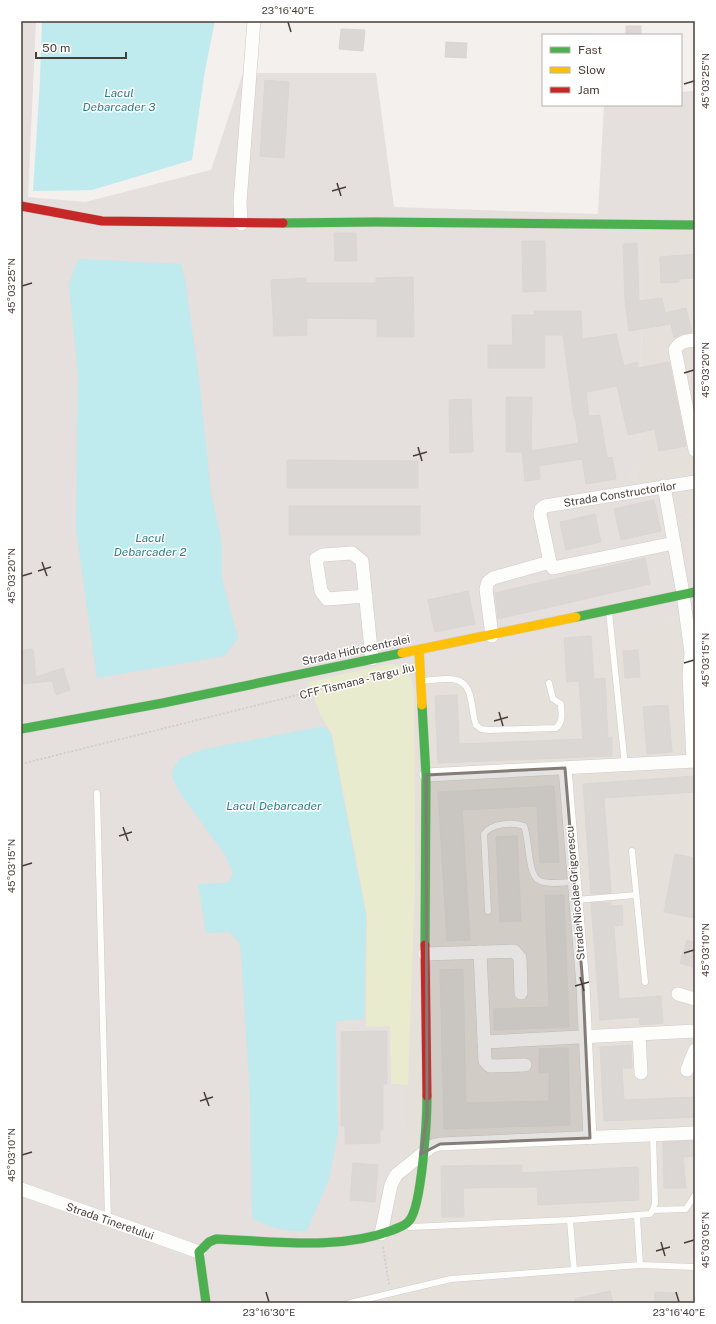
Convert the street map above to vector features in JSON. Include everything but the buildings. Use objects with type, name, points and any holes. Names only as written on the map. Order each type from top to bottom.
[{"type":"street","points":[[240,224],[240,195],[254,21]]},
{"type":"street","points":[[21,206],[102,221],[240,224],[375,222],[695,225]]},
{"type":"street","points":[[695,340],[682,342],[677,345],[675,350],[695,450]]},
{"type":"street","name":"Strada Constructorilor","points":[[550,562],[540,515],[541,509],[545,506],[695,482]]},
{"type":"street","points":[[426,775],[625,766],[694,761],[689,674],[691,653],[689,593],[674,543],[664,486]]},
{"type":"street","points":[[492,636],[486,589],[488,582],[493,578],[550,562],[553,568],[560,568],[674,543]]},
{"type":"street","points":[[366,596],[327,599],[321,591],[316,559],[323,555],[352,553],[362,561],[366,596],[372,659]]},
{"type":"street","name":"Strada Hidrocentralei","points":[[21,729],[164,703],[372,659],[492,636],[689,593]]},
{"type":"street","points":[[206,1303],[199,1252],[208,1242],[216,1240],[276,1243],[337,1242],[367,1238],[400,1227],[408,1222],[414,1216],[418,1206],[427,1115],[424,954],[426,775],[422,681],[419,650]]},
{"type":"street","name":"Strada Nicolae Grigorescu","points":[[565,768],[586,1036],[590,1138]]},
{"type":"street","points":[[424,954],[514,951],[520,958],[522,993]]},
{"type":"street","points":[[480,952],[484,1042],[487,1065],[525,1065]]},
{"type":"street","points":[[678,994],[695,999]]},
{"type":"street","points":[[484,1042],[695,1031]]},
{"type":"street","points":[[639,1035],[641,1073]]},
{"type":"street","points":[[687,1070],[695,1050]]},
{"type":"street","points":[[381,1234],[391,1185],[400,1171],[432,1146],[440,1144],[695,1133]]},
{"type":"street","name":"Strada Tineretului","points":[[21,1189],[199,1252]]},
{"type":"lane","points":[[609,610],[625,766]]},
{"type":"lane","points":[[422,681],[460,680],[465,684],[470,694],[476,725],[481,729],[488,730],[556,728],[562,719],[561,704],[553,699],[549,683]]},
{"type":"lane","points":[[97,793],[108,1220]]},
{"type":"lane","points":[[488,911],[484,834],[487,829],[493,826],[524,826],[529,841],[532,871],[535,878],[546,882],[574,882]]},
{"type":"lane","points":[[632,851],[645,982]]},
{"type":"lane","points":[[576,900],[636,895]]},
{"type":"lane","points":[[400,1227],[570,1220],[650,1214],[653,1210],[655,1202],[653,1135]]},
{"type":"lane","points":[[653,1210],[686,1209],[695,1196]]},
{"type":"lane","points":[[637,1216],[640,1265]]},
{"type":"lane","points":[[570,1220],[574,1270]]},
{"type":"lane","points":[[350,1303],[390,1292],[451,1279],[640,1265],[695,1268]]},
{"type":"path","name":"CFF Tismana - Târgu Jiu","points":[[21,764],[421,665]]},
{"type":"path","points":[[381,1234],[390,1292]]},
{"type":"highlighted area","points":[[565,768],[583,986],[590,1138],[440,1144],[421,1154],[427,1115],[426,775]]},
{"type":"shaded area","points":[[21,21],[36,21],[28,197],[85,202],[211,170],[243,73],[376,73],[394,207],[598,214],[604,106],[682,106],[682,92],[695,91],[695,218],[641,232],[642,465],[629,476],[695,522],[695,613],[400,678],[402,1153],[385,1303],[21,1303]]},
{"type":"shaded area","points":[[695,218],[695,522],[629,476],[642,465],[641,232]]},
{"type":"shaded area","points":[[695,613],[695,1303],[385,1303],[402,1153],[400,677]]},
{"type":"green space","points":[[388,664],[401,666],[408,672],[411,676],[414,695],[415,879],[408,1085],[391,1084],[390,1026],[366,1027],[367,916],[332,734],[321,716],[308,682]]},
{"type":"water","name":"Lacul Debarcader 3","points":[[42,21],[215,21],[205,70],[192,160],[92,190],[33,191]]},
{"type":"water","name":"Lacul Debarcader 2","points":[[78,259],[181,264],[185,279],[199,379],[211,494],[221,539],[222,579],[238,638],[224,656],[97,678],[76,529],[78,375],[69,284]]},
{"type":"water","name":"Lacul Debarcader","points":[[320,727],[327,728],[331,735],[366,916],[364,1019],[336,1021],[338,1132],[329,1179],[307,1231],[298,1231],[278,1229],[252,1218],[250,1096],[241,953],[239,942],[229,932],[206,933],[198,884],[225,883],[230,880],[233,874],[225,855],[180,793],[172,777],[174,766],[181,758],[204,749]]},
{"type":"traffic: fast","points":[[283,223],[375,222],[695,225]]},
{"type":"traffic: fast","points":[[576,617],[695,592]]},
{"type":"traffic: fast","points":[[21,729],[163,703],[402,653]]},
{"type":"traffic: fast","points":[[422,705],[426,775],[425,945]]},
{"type":"traffic: fast","points":[[206,1303],[199,1252],[209,1242],[216,1239],[283,1243],[328,1243],[350,1241],[372,1236],[393,1230],[407,1223],[414,1213],[423,1162],[427,1096]]},
{"type":"traffic: slow","points":[[402,653],[576,617]]},
{"type":"traffic: slow","points":[[419,650],[422,705]]},
{"type":"traffic: jam","points":[[21,206],[102,221],[283,223]]},
{"type":"traffic: jam","points":[[425,945],[427,1096]]}]
